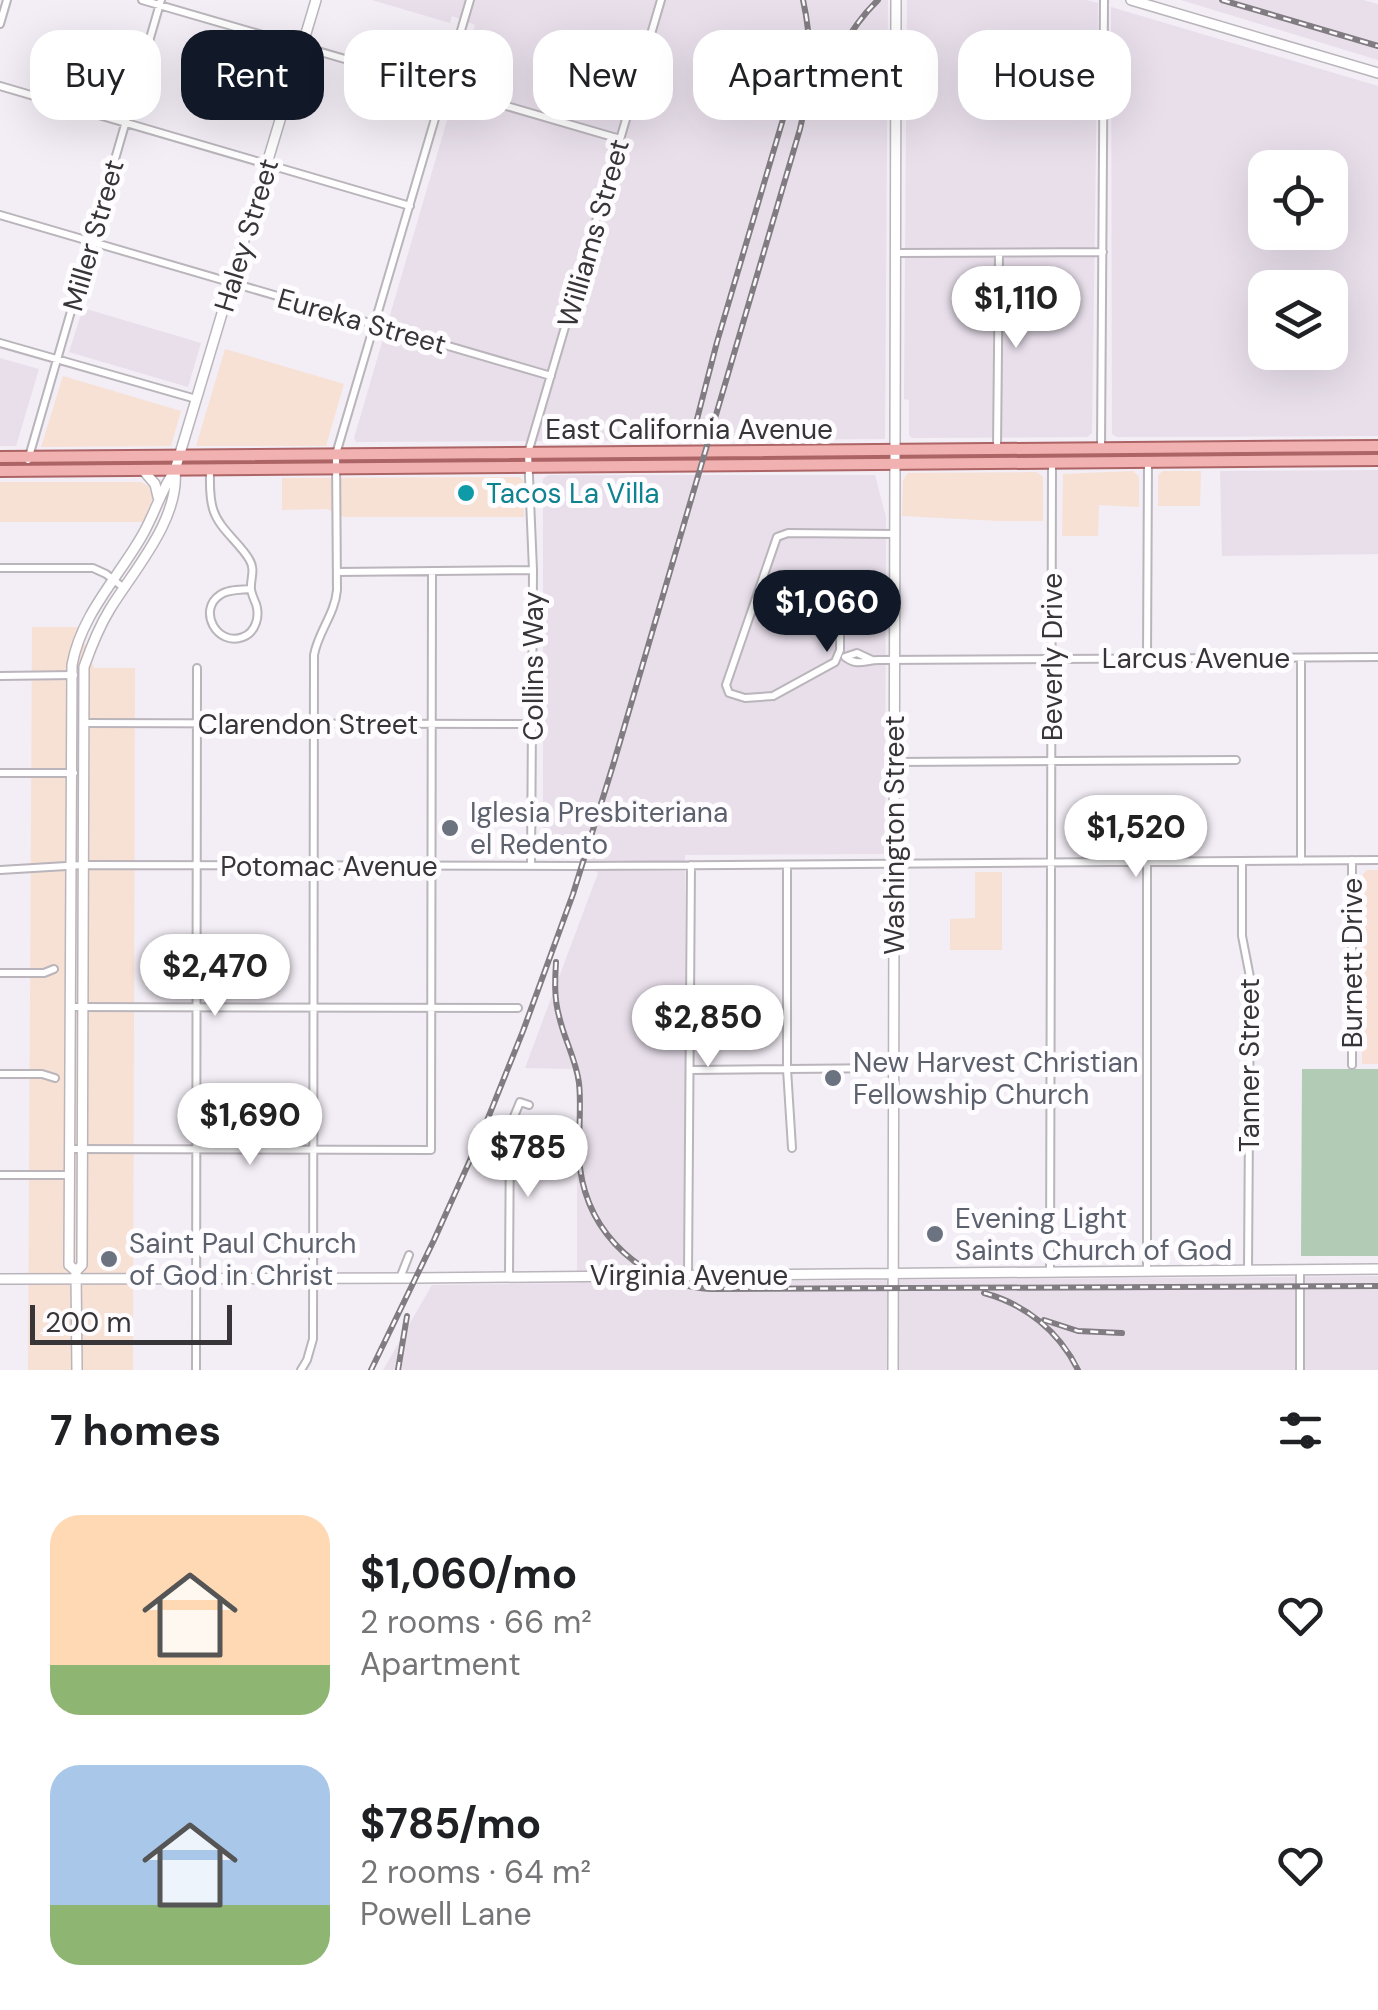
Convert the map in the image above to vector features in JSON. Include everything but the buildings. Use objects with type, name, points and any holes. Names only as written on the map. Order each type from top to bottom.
[{"type":"main road","name":"East California Avenue","points":[[0,458],[1378,446]]},
{"type":"main road","points":[[1203,461],[1252,454],[1261,447]]},
{"type":"main road","points":[[1148,461],[1158,454],[1194,454],[1207,448]]},
{"type":"main road","name":"East California Avenue","points":[[0,471],[1378,460]]},
{"type":"street","points":[[0,24],[7,0]]},
{"type":"street","points":[[142,0],[161,2],[251,30]]},
{"type":"street","name":"Haley Street","points":[[307,30],[316,0]]},
{"type":"street","points":[[461,30],[470,0]]},
{"type":"street","name":"Williams Street","points":[[529,466],[528,453],[661,0]]},
{"type":"street","name":"Washington Street","points":[[892,1370],[896,0]]},
{"type":"street","points":[[1100,448],[1104,0]]},
{"type":"street","points":[[1131,0],[1378,73]]},
{"type":"street","name":"Miller Street","points":[[26,471],[161,2]]},
{"type":"street","points":[[0,86],[410,206]]},
{"type":"street","points":[[513,108],[620,139]]},
{"type":"street","name":"Haley Street","points":[[176,470],[281,120]]},
{"type":"street","points":[[302,1370],[313,1340],[314,655],[334,608],[338,572],[336,454],[435,120]]},
{"type":"street","name":"Eureka Street","points":[[0,215],[551,376]]},
{"type":"street","points":[[896,253],[1102,252]]},
{"type":"street","points":[[997,449],[999,253]]},
{"type":"street","points":[[0,343],[196,399]]},
{"type":"street","points":[[1147,658],[1148,461]]},
{"type":"street","name":"Beverly Drive","points":[[1050,1272],[1052,462]]},
{"type":"street","name":"Collins Way","points":[[529,466],[533,570],[531,866]]},
{"type":"street","points":[[143,470],[156,484],[158,500]]},
{"type":"street","points":[[77,1370],[76,1275],[82,1265],[84,723],[74,652],[98,600],[145,531],[166,482],[176,470]]},
{"type":"street","points":[[76,1275],[69,1265],[70,866],[78,675],[98,632],[160,532],[176,483],[176,470]]},
{"type":"street","points":[[210,470],[212,506],[252,563],[250,588],[258,611],[254,626],[245,637],[222,635],[211,622],[213,602],[223,593],[250,588]]},
{"type":"street","points":[[840,601],[842,656],[835,662],[773,696],[738,697],[729,692],[726,688],[777,538],[788,534],[895,534]]},
{"type":"street","points":[[0,568],[94,568],[124,588]]},
{"type":"street","points":[[338,572],[533,570]]},
{"type":"street","points":[[70,1149],[431,1150],[432,571]]},
{"type":"street","name":"Larcus Avenue","points":[[842,656],[857,652],[872,660],[1378,657]]},
{"type":"street","points":[[1302,658],[1302,861]]},
{"type":"street","points":[[196,1370],[197,668]]},
{"type":"street","points":[[0,676],[78,675]]},
{"type":"street","name":"Clarendon Street","points":[[84,723],[533,724]]},
{"type":"street","points":[[894,762],[1236,760]]},
{"type":"street","points":[[0,773],[83,773]]},
{"type":"street","name":"Burnett Drive","points":[[1352,860],[1352,1065]]},
{"type":"street","name":"Potomac Avenue","points":[[0,870],[83,865],[1378,860]]},
{"type":"street","name":"Tanner Street","points":[[1242,861],[1242,936],[1250,978],[1248,1270]]},
{"type":"street","points":[[1147,862],[1147,1271]]},
{"type":"street","points":[[787,864],[787,1069],[792,1148]]},
{"type":"street","points":[[688,1275],[690,865]]},
{"type":"street","points":[[0,973],[44,973],[54,969]]},
{"type":"street","points":[[70,1007],[518,1008]]},
{"type":"street","points":[[690,1070],[894,1068]]},
{"type":"street","points":[[0,1074],[42,1074],[55,1078]]},
{"type":"street","points":[[508,1276],[510,1126],[520,1102],[529,1105]]},
{"type":"street","points":[[0,1175],[70,1174]]},
{"type":"street","points":[[400,1278],[410,1255]]},
{"type":"street","name":"Virginia Avenue","points":[[0,1279],[76,1275],[400,1278],[1378,1269]]},
{"type":"street","points":[[1300,1270],[1300,1370]]},
{"type":"shaded area","points":[[372,0],[888,0],[888,30],[693,30],[693,120],[887,120],[885,439],[356,442],[354,438],[447,120],[513,120],[513,30],[474,30],[475,25],[452,16],[450,23]]},
{"type":"shaded area","points":[[907,0],[1098,3],[1098,30],[958,30],[958,120],[1096,120],[1092,433],[1087,437],[909,435],[909,400],[904,399],[906,120],[938,120],[938,30],[907,30]]},
{"type":"shaded area","points":[[1181,0],[1363,0],[1378,4],[1378,60]]},
{"type":"shaded area","points":[[1111,7],[1378,86],[1378,436],[1112,434],[1111,120],[1131,120],[1131,30],[1111,30]]},
{"type":"shaded area","points":[[83,308],[201,343],[188,387],[69,352]]},
{"type":"shaded area","points":[[225,349],[344,384],[326,446],[196,446]]},
{"type":"shaded area","points":[[0,358],[39,369],[16,446],[0,446]]},
{"type":"shaded area","points":[[63,376],[181,411],[171,446],[41,447]]},
{"type":"shaded area","points":[[1378,470],[1378,554],[1222,556],[1220,471]]},
{"type":"shaded area","points":[[1133,471],[1139,477],[1139,507],[1099,505],[1098,536],[1062,536],[1063,474]]},
{"type":"shaded area","points":[[1163,471],[1201,471],[1200,506],[1158,506],[1158,475]]},
{"type":"shaded area","points":[[1037,472],[1043,477],[1043,521],[902,516],[903,480],[908,473]]},
{"type":"shaded area","points":[[548,475],[875,475],[886,517],[885,854],[685,855],[685,1282],[1378,1276],[1378,1370],[383,1370],[432,1285],[577,1283],[574,1069],[525,1068],[598,873],[572,854],[549,854],[543,848],[543,479]]},
{"type":"shaded area","points":[[520,477],[524,482],[524,517],[344,517],[327,509],[282,510],[282,478]]},
{"type":"shaded area","points":[[0,482],[140,482],[149,486],[153,498],[143,522],[0,522]]},
{"type":"shaded area","points":[[32,627],[78,627],[94,668],[135,668],[133,1370],[28,1370]]},
{"type":"shaded area","points":[[1378,870],[1378,1064],[1362,1064],[1363,874]]},
{"type":"shaded area","points":[[975,872],[1002,872],[1002,950],[950,950],[950,919],[975,918]]},
{"type":"green space","points":[[1302,1069],[1378,1069],[1378,1256],[1301,1256]]},
{"type":"railway","points":[[371,1370],[480,1138],[573,894],[800,129],[809,65],[803,0]]},
{"type":"railway","points":[[853,30],[878,0]]},
{"type":"railway","points":[[1222,0],[1378,46]]},
{"type":"railway","points":[[696,423],[783,120]]},
{"type":"railway","points":[[556,962],[557,1009],[579,1083],[579,1157],[585,1193],[608,1235],[642,1267],[664,1278],[711,1289],[1378,1286]]},
{"type":"railway","points":[[984,1293],[1013,1304],[1039,1321],[1061,1343],[1078,1370]]},
{"type":"railway","points":[[398,1370],[407,1316]]},
{"type":"railway","points":[[1044,1320],[1078,1331],[1122,1333]]},
{"type":"place","name":"Tacos La Villa","points":[[466,493]]},
{"type":"place","name":"Iglesia Presbiteriana el Redento","points":[[450,828]]},
{"type":"place","name":"New Harvest Christian Fellowship Church","points":[[833,1078]]},
{"type":"place","name":"Evening Light Saints Church of God","points":[[935,1234]]},
{"type":"place","name":"Saint Paul Church of God in Christ","points":[[109,1259]]}]
